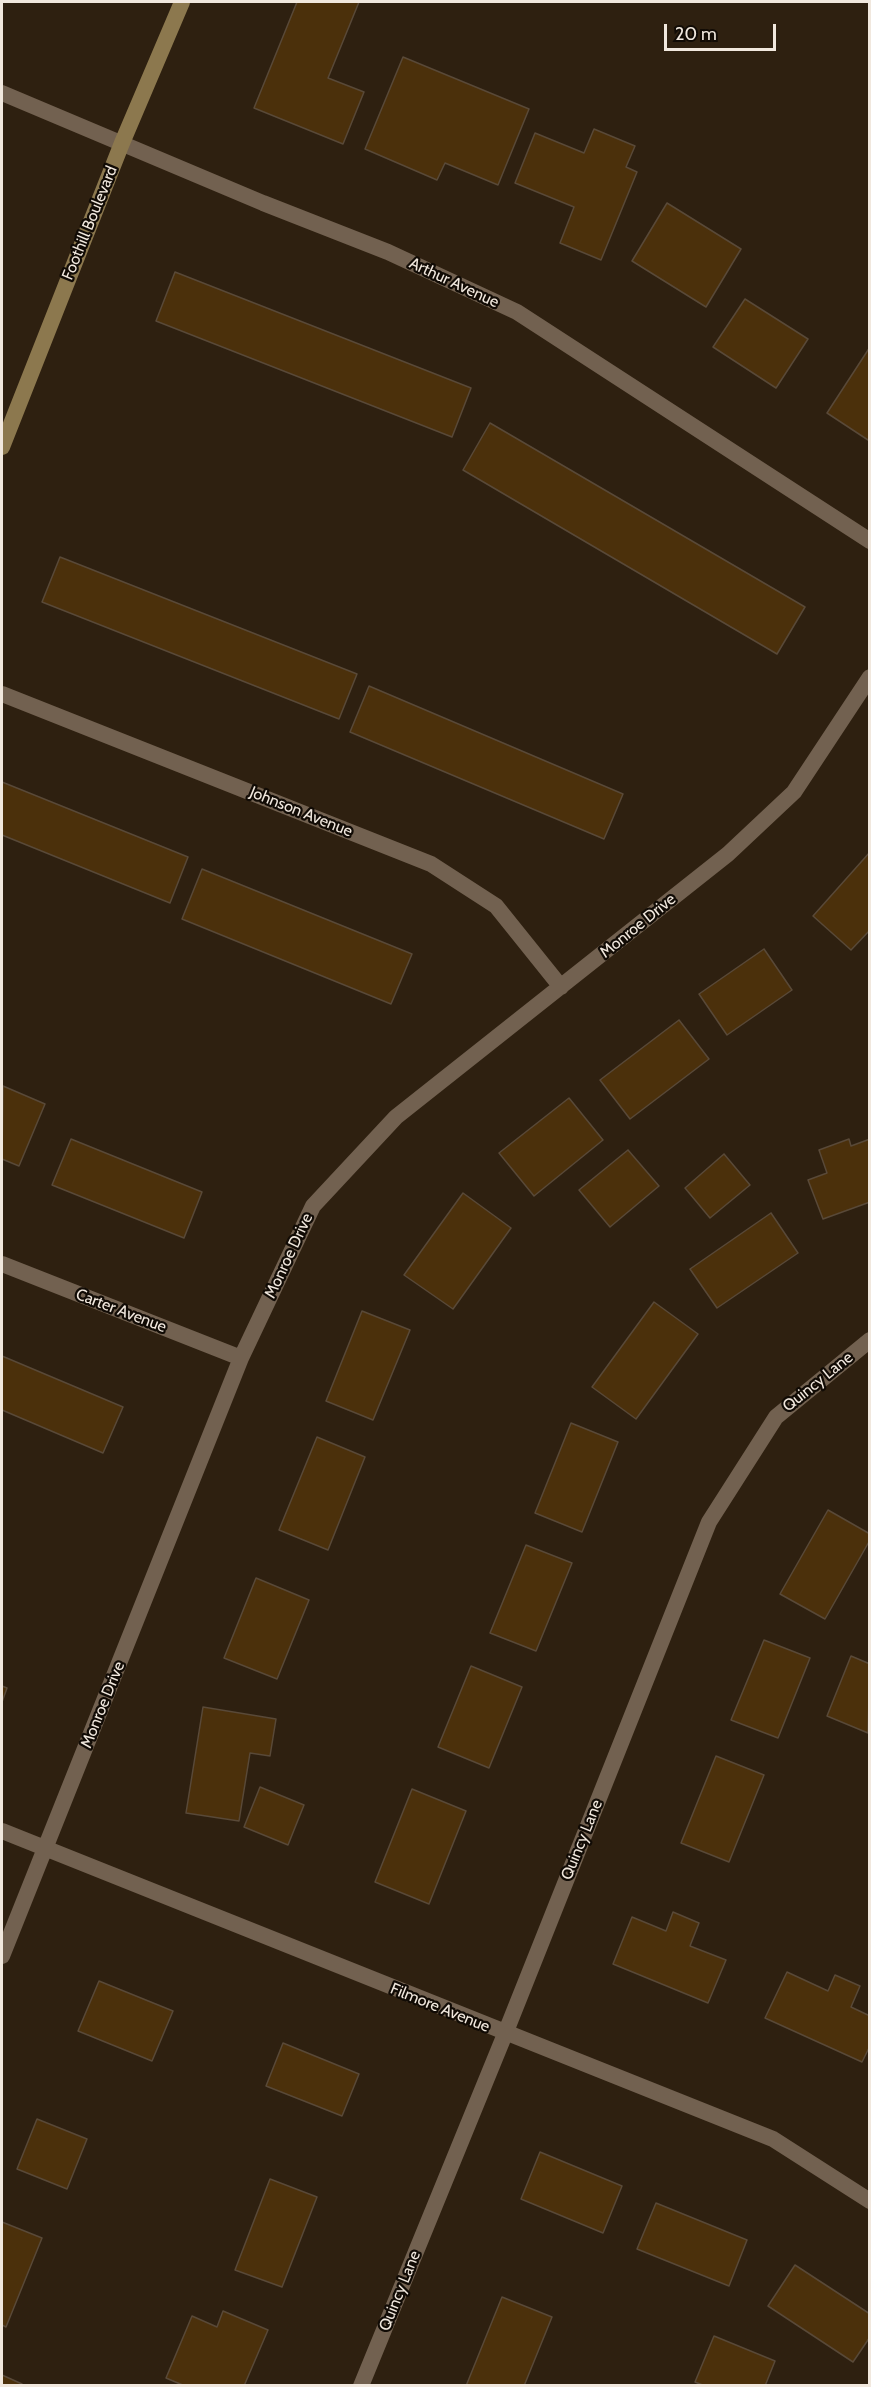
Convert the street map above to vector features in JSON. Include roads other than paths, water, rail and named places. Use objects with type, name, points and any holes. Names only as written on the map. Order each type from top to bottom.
[{"type":"main road","name":"Foothill Boulevard","points":[[2,447],[122,143],[182,2]]},
{"type":"street","name":"Arthur Avenue","points":[[2,93],[263,203],[388,252],[517,312],[870,541]]},
{"type":"street","name":"Monroe Drive","points":[[2,1956],[241,1358],[313,1206],[396,1117],[728,854],[794,792],[870,677]]},
{"type":"street","name":"Johnson Avenue","points":[[2,694],[431,864],[496,906],[561,987]]},
{"type":"street","name":"Carter Avenue","points":[[2,1264],[241,1358]]},
{"type":"street","name":"Quincy Lane","points":[[361,2385],[505,2034],[709,1522],[776,1417],[870,1340]]},
{"type":"street","name":"Filmore Avenue","points":[[2,1831],[505,2034],[773,2139],[870,2201]]}]
